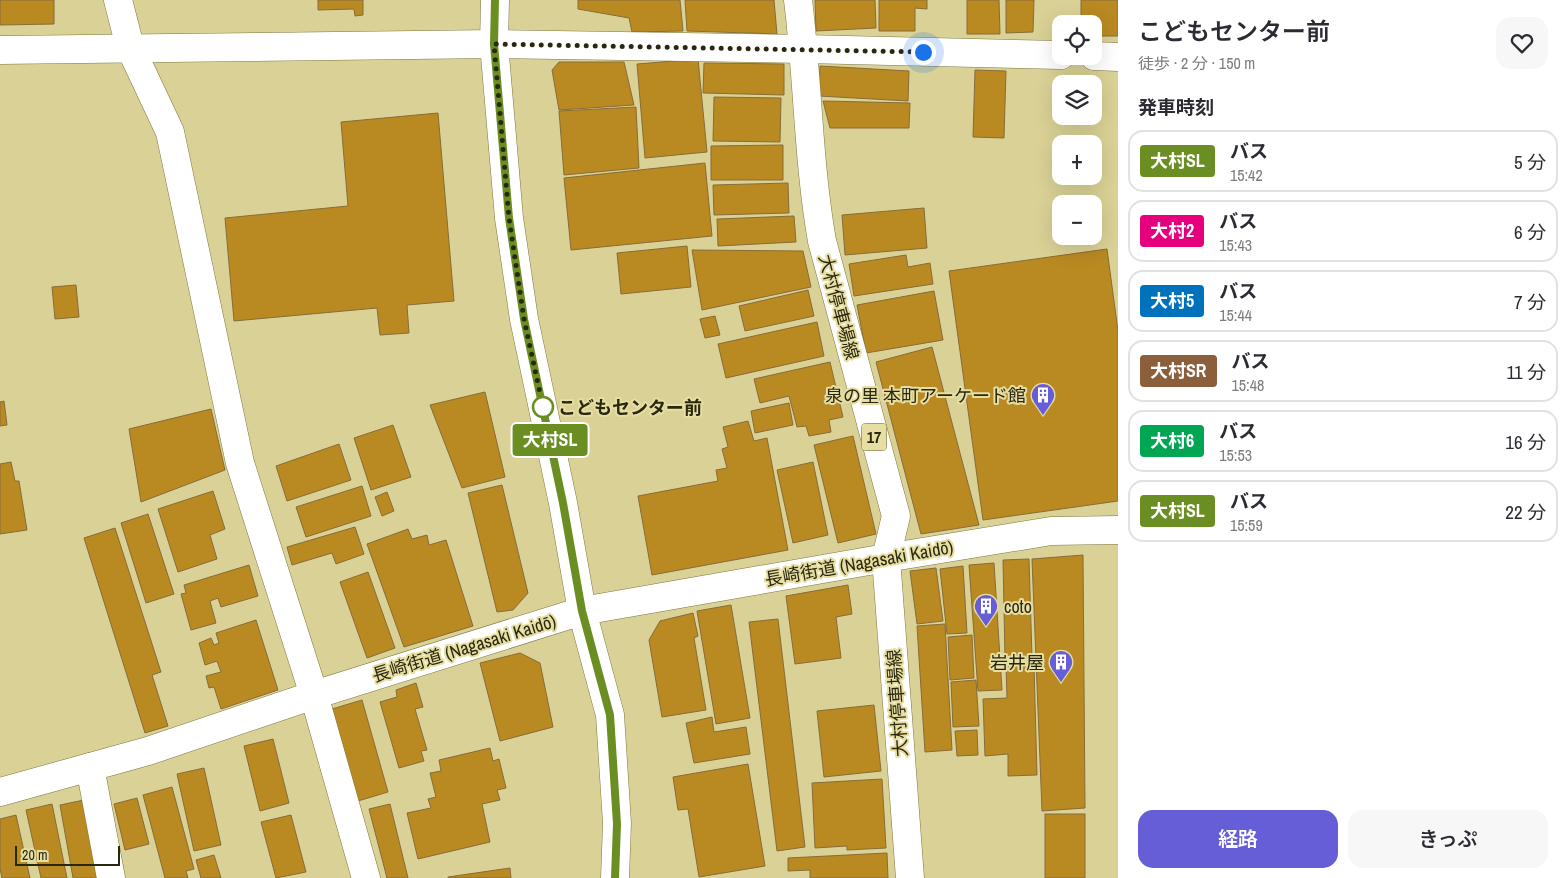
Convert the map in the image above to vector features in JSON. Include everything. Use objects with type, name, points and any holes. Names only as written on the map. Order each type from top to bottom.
[{"type":"street","points":[[118,0],[130,47],[170,132],[240,462],[314,695],[366,878]]},
{"type":"street","points":[[495,0],[494,44],[509,218],[524,319],[563,503],[582,611],[610,715],[617,824],[615,878]]},
{"type":"street","name":"大村停車場線","points":[[798,0],[804,49],[816,209],[822,241],[896,516],[886,558],[910,878]]},
{"type":"street","points":[[0,50],[494,44],[1052,55]]},
{"type":"street","points":[[1102,56],[1118,57]]},
{"type":"street","name":"長崎街道 (Nagasaki Kaidō)","points":[[0,792],[148,751],[314,695],[582,611],[1051,531],[1118,530]]},
{"type":"street","points":[[90,767],[111,878]]},
{"type":"building","points":[[0,0],[54,0],[54,24],[0,25]]},
{"type":"building","points":[[318,0],[363,0],[363,15],[355,16],[354,9],[318,10]]},
{"type":"building","points":[[578,0],[680,0],[683,31],[632,32],[629,18],[578,9]]},
{"type":"building","points":[[685,0],[774,0],[777,34],[687,31]]},
{"type":"building","points":[[815,0],[875,0],[876,28],[816,31]]},
{"type":"building","points":[[879,0],[927,0],[927,9],[915,8],[915,31],[879,31]]},
{"type":"building","points":[[967,0],[999,0],[1000,34],[967,34]]},
{"type":"building","points":[[1006,0],[1034,0],[1033,32],[1006,33]]},
{"type":"building","points":[[1081,0],[1118,0],[1118,36],[1102,36],[1102,15],[1081,15]]},
{"type":"building","points":[[698,59],[707,152],[645,158],[637,64]]},
{"type":"building","points":[[559,62],[624,62],[634,105],[559,110],[552,70]]},
{"type":"building","points":[[704,63],[784,64],[784,95],[703,93]]},
{"type":"building","points":[[820,66],[909,71],[908,101],[819,96]]},
{"type":"building","points":[[975,70],[1006,71],[1004,138],[973,137]]},
{"type":"building","points":[[714,97],[781,98],[780,142],[713,141]]},
{"type":"building","points":[[823,101],[910,103],[909,128],[830,128]]},
{"type":"building","points":[[636,107],[639,168],[564,175],[559,111]]},
{"type":"building","points":[[438,113],[454,301],[407,305],[409,333],[380,335],[377,308],[234,321],[225,218],[348,206],[341,122]]},
{"type":"building","points":[[783,145],[783,180],[711,180],[711,146]]},
{"type":"building","points":[[705,163],[712,236],[571,250],[564,178]]},
{"type":"building","points":[[788,183],[789,213],[714,215],[713,185]]},
{"type":"building","points":[[924,208],[927,248],[845,255],[842,215]]},
{"type":"building","points":[[794,216],[796,242],[718,246],[717,219]]},
{"type":"building","points":[[687,246],[691,287],[621,294],[617,253]]},
{"type":"building","name":"泉の里 本町アーケード館","points":[[1107,249],[1118,331],[1118,501],[983,520],[949,271]]},
{"type":"building","points":[[692,250],[803,251],[811,287],[702,310]]},
{"type":"building","points":[[906,255],[908,267],[930,263],[933,284],[854,296],[849,264]]},
{"type":"building","points":[[76,285],[79,317],[55,319],[52,287]]},
{"type":"building","points":[[808,290],[814,316],[745,331],[739,306]]},
{"type":"building","points":[[934,291],[943,340],[866,353],[857,305]]},
{"type":"building","points":[[715,316],[720,335],[705,338],[700,319]]},
{"type":"building","points":[[817,322],[824,356],[726,378],[718,344]]},
{"type":"building","points":[[932,347],[979,525],[921,534],[876,362]]},
{"type":"building","points":[[830,362],[843,417],[829,420],[831,432],[809,436],[806,426],[797,427],[789,396],[760,403],[754,379]]},
{"type":"building","points":[[485,392],[505,477],[462,488],[430,405]]},
{"type":"building","points":[[4,401],[7,425],[0,426],[0,402]]},
{"type":"building","points":[[789,403],[793,425],[755,433],[751,411]]},
{"type":"building","points":[[211,409],[225,470],[141,502],[129,429]]},
{"type":"building","points":[[748,421],[754,441],[767,438],[788,550],[652,575],[638,496],[718,481],[716,470],[727,468],[722,449],[728,447],[723,427]]},
{"type":"building","points":[[393,425],[411,477],[371,490],[354,438]]},
{"type":"building","points":[[853,436],[876,534],[838,543],[814,445]]},
{"type":"building","points":[[339,444],[351,480],[287,501],[276,466]]},
{"type":"building","points":[[11,462],[15,481],[19,481],[27,530],[0,534],[0,464]]},
{"type":"building","points":[[813,462],[828,535],[793,543],[777,470]]},
{"type":"building","points":[[502,485],[528,593],[513,610],[497,612],[468,493]]},
{"type":"building","points":[[362,486],[371,516],[306,537],[296,507]]},
{"type":"building","points":[[213,491],[225,529],[210,535],[217,559],[178,572],[158,509]]},
{"type":"building","points":[[387,492],[394,511],[382,516],[375,497]]},
{"type":"building","points":[[148,514],[174,594],[146,603],[121,523]]},
{"type":"building","points":[[355,527],[364,554],[336,564],[332,553],[292,565],[287,547]]},
{"type":"building","points":[[115,528],[161,672],[152,675],[168,726],[145,733],[84,538]]},
{"type":"building","points":[[408,529],[412,539],[427,535],[429,545],[446,540],[473,626],[404,647],[367,544]]},
{"type":"building","name":"岩井屋","points":[[1083,555],[1085,808],[1042,811],[1032,559]]},
{"type":"building","points":[[1029,559],[1032,657],[1005,658],[1003,560]]},
{"type":"building","name":"coto","points":[[994,563],[1002,690],[978,691],[969,565]]},
{"type":"building","points":[[249,565],[258,596],[221,607],[218,598],[210,601],[216,623],[191,630],[181,594],[186,593],[184,585]]},
{"type":"building","points":[[963,566],[967,633],[947,634],[940,569]]},
{"type":"building","points":[[936,568],[943,621],[917,624],[910,571]]},
{"type":"building","points":[[368,572],[395,648],[367,658],[340,582]]},
{"type":"building","points":[[848,585],[852,614],[836,617],[841,658],[795,664],[786,596]]},
{"type":"building","points":[[731,605],[750,718],[716,724],[697,611]]},
{"type":"building","points":[[693,613],[698,636],[694,638],[706,710],[662,717],[649,640],[660,621]]},
{"type":"building","points":[[778,619],[805,847],[777,851],[749,622]]},
{"type":"building","points":[[256,620],[278,690],[221,709],[214,687],[209,688],[206,676],[221,672],[217,661],[205,665],[199,643],[211,638],[214,645],[219,643],[216,633]]},
{"type":"building","points":[[945,624],[952,750],[925,752],[917,626]]},
{"type":"building","points":[[972,635],[974,678],[950,680],[948,637]]},
{"type":"building","points":[[520,653],[540,663],[553,727],[500,741],[480,663]]},
{"type":"building","points":[[1034,665],[1037,775],[1008,776],[1008,754],[985,756],[983,699],[1007,698],[1006,666]]},
{"type":"building","points":[[976,680],[979,726],[953,727],[951,682]]},
{"type":"building","points":[[416,683],[423,707],[415,709],[427,750],[421,751],[424,761],[399,768],[380,702],[397,697],[396,690]]},
{"type":"building","points":[[362,700],[388,792],[358,801],[332,709]]},
{"type":"building","points":[[874,705],[881,771],[824,777],[817,711]]},
{"type":"building","points":[[712,717],[714,732],[746,727],[750,754],[694,763],[686,723]]},
{"type":"building","points":[[977,730],[978,755],[957,756],[955,731]]},
{"type":"building","points":[[273,739],[289,803],[260,811],[244,746]]},
{"type":"building","points":[[490,748],[493,761],[499,759],[506,788],[497,790],[500,800],[482,804],[490,842],[418,859],[407,813],[431,808],[428,799],[436,797],[430,773],[441,771],[439,760]]},
{"type":"building","points":[[748,764],[765,866],[699,877],[688,809],[678,810],[673,777]]},
{"type":"building","points":[[204,768],[221,845],[194,851],[177,774]]},
{"type":"building","points":[[882,779],[886,848],[847,850],[847,846],[815,848],[812,783]]},
{"type":"building","points":[[172,787],[194,869],[186,871],[188,878],[165,878],[143,795]]},
{"type":"building","points":[[137,798],[149,844],[125,850],[114,804]]},
{"type":"building","points":[[84,800],[98,878],[73,878],[60,805]]},
{"type":"building","points":[[52,804],[67,878],[41,878],[26,810]]},
{"type":"building","points":[[390,804],[408,878],[387,878],[369,809]]},
{"type":"building","points":[[1045,814],[1085,814],[1085,878],[1045,878]]},
{"type":"building","points":[[16,815],[30,878],[2,878],[0,869],[0,819]]},
{"type":"building","points":[[291,815],[306,872],[276,878],[261,822]]},
{"type":"building","points":[[887,853],[888,878],[810,878],[810,870],[788,871],[788,858]]},
{"type":"building","points":[[214,855],[221,878],[201,878],[196,860]]},
{"type":"building","points":[[510,868],[511,878],[448,878],[448,877]]},
{"type":"bus line","name":"大村SL","points":[[495,0],[494,44],[509,218],[524,319],[563,503],[582,611],[610,715],[617,824],[615,878]]},
{"type":"place","name":"こどもセンター前","points":[[543,407]]},
{"type":"place","name":"泉の里 本町アーケード館","points":[[1043,416]]},
{"type":"place","name":"coto","points":[[986,627]]},
{"type":"place","name":"岩井屋","points":[[1061,683]]},
{"type":"route","points":[[543,407],[524,319],[509,218],[494,44],[923,52]]}]
